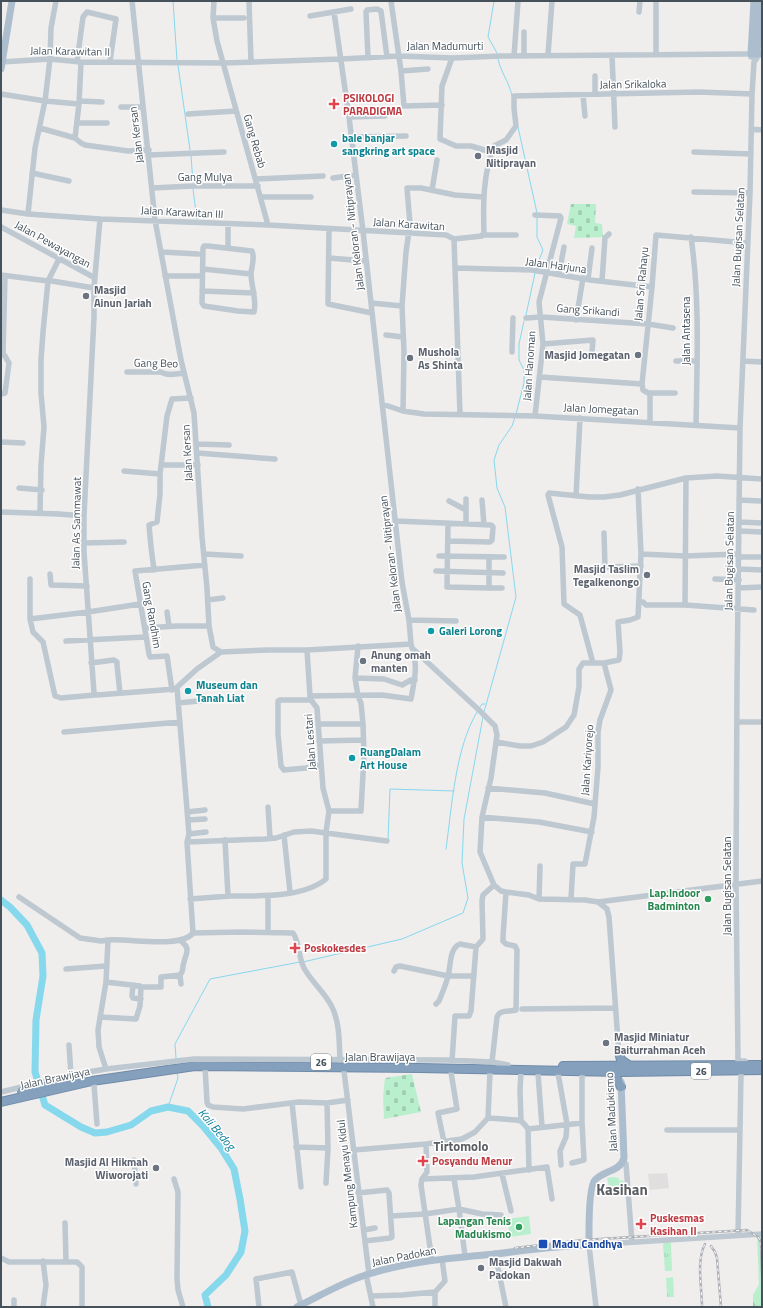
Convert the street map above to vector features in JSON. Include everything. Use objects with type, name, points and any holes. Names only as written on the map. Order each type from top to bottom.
[{"type":"highway","points":[[618,1052],[617,1059],[608,1069],[615,1075],[621,1087]]},
{"type":"highway","points":[[618,1052],[621,1060],[632,1069],[621,1087]]},
{"type":"highway","points":[[680,1065],[738,1061]]},
{"type":"highway","name":"Jalan Brawijaya","points":[[1,1096],[14,1096],[88,1076],[130,1073],[194,1062],[508,1065],[722,1071],[762,1070]]},
{"type":"highway","name":"Jalan Brawijaya","points":[[632,1069],[680,1065],[762,1065]]},
{"type":"highway","points":[[47,1088],[94,1084],[161,1068]]},
{"type":"highway","name":"Jalan Brawijaya","points":[[161,1068],[177,1071],[205,1068],[427,1068],[582,1072],[608,1069]]},
{"type":"highway","points":[[332,1069],[344,1071],[538,1073],[558,1073],[567,1071]]},
{"type":"highway","name":"Jalan Brawijaya","points":[[1,1103],[14,1096]]},
{"type":"main road","points":[[1,64],[12,1]]},
{"type":"main road","points":[[754,1],[757,54]]},
{"type":"main road","points":[[757,54],[760,1]]},
{"type":"main road","name":"Jalan Madukismo","points":[[589,1245],[590,1195],[593,1183],[598,1177],[618,1167],[623,1161],[625,1152],[620,1069]]},
{"type":"main road","name":"Jalan Padokan","points":[[299,1306],[350,1281],[368,1274],[391,1268],[465,1256],[495,1254],[554,1246],[589,1245]]},
{"type":"street","points":[[28,214],[35,148],[45,101],[50,59],[51,28],[56,1]]},
{"type":"street","name":"Jalan Kersan","points":[[132,1],[155,220],[184,373],[194,413],[209,626],[211,642],[215,649]]},
{"type":"street","name":"Gang Rebab","points":[[214,1],[213,18],[217,41],[268,225]]},
{"type":"street","points":[[249,1],[251,62]]},
{"type":"street","points":[[391,1],[401,71],[404,106],[442,105]]},
{"type":"street","points":[[514,56],[518,1]]},
{"type":"street","points":[[548,55],[552,1]]},
{"type":"street","points":[[639,12],[640,1]]},
{"type":"street","points":[[656,1],[656,54]]},
{"type":"street","points":[[310,16],[351,9]]},
{"type":"street","points":[[368,58],[366,12],[367,10],[377,9],[381,11],[387,57]]},
{"type":"street","points":[[75,138],[80,102],[79,62],[81,31],[83,17],[86,12],[115,18],[116,20],[110,62]]},
{"type":"street","name":"Jalan Keloran - Nitiprayan","points":[[334,12],[363,231],[365,261],[402,582],[415,661],[415,680],[411,699],[382,695],[358,696]]},
{"type":"street","points":[[213,18],[244,18]]},
{"type":"street","points":[[524,32],[524,56]]},
{"type":"street","name":"Jalan Madumurti","points":[[138,63],[223,63],[399,56],[452,58],[548,55],[757,54]]},
{"type":"street","name":"Jalan Bugisan Selatan","points":[[738,1061],[736,883],[740,428],[750,193],[752,94],[754,62],[757,58],[757,54]]},
{"type":"street","points":[[612,55],[616,127]]},
{"type":"street","points":[[452,58],[442,86],[440,139],[456,146],[471,146],[491,152],[486,172],[483,197],[484,234],[482,235]]},
{"type":"street","name":"Jalan Karawitan II","points":[[1,64],[50,59],[79,62],[138,63]]},
{"type":"street","points":[[401,71],[428,69]]},
{"type":"street","points":[[595,76],[595,94]]},
{"type":"street","name":"Jalan Srikaloka","points":[[491,152],[494,145],[506,140],[516,124],[514,96],[700,92],[752,94]]},
{"type":"street","points":[[1,94],[45,101],[102,102]]},
{"type":"street","points":[[583,95],[585,116]]},
{"type":"street","points":[[121,107],[143,107]]},
{"type":"street","points":[[188,114],[236,110]]},
{"type":"street","points":[[349,117],[385,116]]},
{"type":"street","points":[[77,123],[107,124]]},
{"type":"street","points":[[40,128],[75,138],[80,143],[85,145],[128,151],[224,152]]},
{"type":"street","points":[[751,129],[762,130]]},
{"type":"street","points":[[351,137],[406,136]]},
{"type":"street","points":[[694,152],[751,154]]},
{"type":"street","points":[[432,190],[437,160]]},
{"type":"street","points":[[32,173],[69,182]]},
{"type":"street","points":[[333,178],[356,175]]},
{"type":"street","points":[[256,179],[323,176]]},
{"type":"street","name":"Gang Mulya","points":[[152,188],[193,186],[258,186]]},
{"type":"street","points":[[403,411],[402,306],[410,224],[407,188],[420,188],[483,197]]},
{"type":"street","points":[[694,192],[750,193]]},
{"type":"street","points":[[261,197],[311,197]]},
{"type":"street","name":"Jalan Karawitan III","points":[[1,210],[28,214],[100,219],[268,225],[363,231]]},
{"type":"street","name":"Jalan Hanoman","points":[[535,215],[560,216],[561,218],[539,302],[543,344],[535,416]]},
{"type":"street","name":"Jalan As Sammawat","points":[[95,695],[91,663],[84,542],[84,516],[94,324],[94,288],[100,219]]},
{"type":"street","points":[[229,224],[229,248]]},
{"type":"street","name":"Jalan Pewayangan","points":[[1,227],[95,278]]},
{"type":"street","points":[[329,229],[328,304],[372,313]]},
{"type":"street","name":"Jalan Karawitan","points":[[363,231],[446,235],[454,239],[482,235],[516,235]]},
{"type":"street","points":[[602,281],[606,238],[609,234]]},
{"type":"street","name":"Jalan Sri Rahayu","points":[[642,384],[656,235],[747,243]]},
{"type":"street","name":"Jalan Antasena","points":[[691,237],[695,264],[697,301],[696,425]]},
{"type":"street","name":"Jalan Karawitan","points":[[454,239],[456,268]]},
{"type":"street","points":[[203,247],[252,251],[254,256],[251,274],[255,311],[249,313],[204,306],[202,303],[203,268],[203,247]]},
{"type":"street","points":[[559,274],[564,247]]},
{"type":"street","points":[[576,320],[592,248]]},
{"type":"street","points":[[162,252],[198,254]]},
{"type":"street","points":[[329,258],[365,261]]},
{"type":"street","points":[[40,513],[44,424],[41,393],[41,360],[50,281],[59,259]]},
{"type":"street","points":[[203,268],[251,274]]},
{"type":"street","points":[[456,268],[460,414]]},
{"type":"street","name":"Jalan Harjuna","points":[[456,268],[532,270],[585,279],[652,287]]},
{"type":"street","points":[[1,394],[6,393],[9,363],[2,355],[3,275],[94,288]]},
{"type":"street","points":[[165,276],[200,276]]},
{"type":"street","points":[[202,291],[254,293]]},
{"type":"street","points":[[371,303],[402,306]]},
{"type":"street","name":"Gang Srikandi","points":[[526,318],[541,317],[648,324],[673,328]]},
{"type":"street","points":[[512,352],[513,318]]},
{"type":"street","points":[[386,334],[403,337]]},
{"type":"street","points":[[543,344],[593,340],[592,350]]},
{"type":"street","points":[[676,361],[697,361]]},
{"type":"street","points":[[743,361],[762,362]]},
{"type":"street","name":"Gang Beo","points":[[127,372],[161,372],[163,374],[184,373]]},
{"type":"street","points":[[540,377],[642,384],[643,390],[650,393],[675,393]]},
{"type":"street","points":[[650,393],[650,422]]},
{"type":"street","points":[[154,570],[149,525],[157,522],[160,494],[160,474],[167,416],[172,399],[191,398]]},
{"type":"street","name":"Jalan Jomegatan","points":[[382,404],[403,411],[424,414],[535,416],[740,428]]},
{"type":"street","points":[[576,496],[580,418]]},
{"type":"street","points":[[1,442],[22,443]]},
{"type":"street","points":[[197,444],[229,445]]},
{"type":"street","points":[[197,453],[275,459]]},
{"type":"street","points":[[161,465],[198,465]]},
{"type":"street","points":[[125,471],[160,474]]},
{"type":"street","points":[[593,663],[580,615],[578,612],[564,604],[562,547],[548,496],[552,493],[604,497],[620,495],[638,489],[686,478],[705,476],[740,476],[762,478]]},
{"type":"street","points":[[685,605],[686,478]]},
{"type":"street","points":[[19,488],[42,490]]},
{"type":"street","points":[[496,742],[520,746],[531,746],[543,742],[566,727],[574,716],[579,687],[579,669],[583,663],[604,663],[619,660],[620,652],[618,622],[638,617],[642,554],[638,489]]},
{"type":"street","points":[[466,499],[466,524]]},
{"type":"street","points":[[482,500],[484,525]]},
{"type":"street","points":[[740,500],[760,501]]},
{"type":"street","points":[[449,501],[466,510]]},
{"type":"street","points":[[1,512],[84,516]]},
{"type":"street","points":[[396,521],[448,522],[493,527],[492,540],[490,542],[448,541]]},
{"type":"street","points":[[448,522],[447,587],[502,588]]},
{"type":"street","points":[[739,522],[762,523]]},
{"type":"street","points":[[739,531],[762,532]]},
{"type":"street","points":[[604,533],[605,567],[641,566]]},
{"type":"street","points":[[84,542],[124,542]]},
{"type":"street","points":[[204,554],[241,556]]},
{"type":"street","points":[[642,554],[685,556],[739,555],[762,557]]},
{"type":"street","points":[[439,556],[489,558],[504,557]]},
{"type":"street","points":[[488,588],[489,558]]},
{"type":"street","name":"Gang Randhim","points":[[175,689],[167,656],[150,657],[145,637],[145,628],[135,571],[205,565]]},
{"type":"street","points":[[739,569],[762,570]]},
{"type":"street","points":[[436,571],[503,573]]},
{"type":"street","points":[[50,574],[51,585],[87,586]]},
{"type":"street","points":[[30,579],[30,619],[33,632],[43,642],[55,696],[61,698],[175,689],[192,673],[221,652],[307,650],[358,646],[412,646],[497,729],[482,817],[480,852],[494,885],[501,891],[529,895],[540,899],[571,899],[598,902],[736,883],[762,881]]},
{"type":"street","points":[[715,579],[739,580]]},
{"type":"street","points":[[738,588],[762,588]]},
{"type":"street","points":[[208,600],[223,598]]},
{"type":"street","points":[[639,602],[643,602],[646,605],[685,605],[754,610]]},
{"type":"street","points":[[30,619],[140,604]]},
{"type":"street","points":[[167,612],[169,626]]},
{"type":"street","points":[[409,620],[456,621]]},
{"type":"street","points":[[145,628],[169,626],[209,626]]},
{"type":"street","points":[[66,641],[145,637]]},
{"type":"street","points":[[190,899],[228,896],[268,896],[303,890],[325,881],[327,877],[326,832],[329,811],[362,811],[364,740],[361,704],[358,696],[356,678],[358,646]]},
{"type":"street","points":[[214,656],[215,649],[221,652]]},
{"type":"street","name":"Jalan Lestari","points":[[307,650],[310,698],[317,708],[323,788],[329,811]]},
{"type":"street","points":[[91,663],[114,660],[117,662],[120,693]]},
{"type":"street","name":"Jalan Kariyorejo","points":[[571,899],[573,864],[585,864],[592,832],[598,767],[598,732],[600,720],[611,690],[604,663]]},
{"type":"street","points":[[356,678],[384,679],[402,685],[411,680],[415,680]]},
{"type":"street","points":[[19,897],[80,938],[101,941],[162,942],[181,941],[190,937],[193,933],[187,842],[189,834],[189,812],[178,703],[175,689]]},
{"type":"street","points":[[321,765],[284,770],[281,766],[278,734],[278,702],[280,700],[358,696]]},
{"type":"street","points":[[178,703],[219,699]]},
{"type":"street","points":[[64,732],[180,722]]},
{"type":"street","points":[[737,722],[762,722]]},
{"type":"street","points":[[318,724],[363,724]]},
{"type":"street","points":[[319,741],[364,740]]},
{"type":"street","points":[[488,788],[545,793],[595,804]]},
{"type":"street","points":[[268,807],[270,838]]},
{"type":"street","points":[[189,812],[205,810]]},
{"type":"street","points":[[482,817],[539,822],[592,832]]},
{"type":"street","points":[[189,820],[205,819]]},
{"type":"street","points":[[187,842],[276,838],[302,831],[326,832],[387,841]]},
{"type":"street","points":[[189,834],[206,832]]},
{"type":"street","points":[[284,835],[290,892]]},
{"type":"street","points":[[225,840],[228,896]]},
{"type":"street","points":[[540,866],[540,899]]},
{"type":"street","points":[[452,1061],[455,1016],[469,1016],[471,1009],[476,947],[483,939],[483,896],[494,885]]},
{"type":"street","points":[[492,1062],[498,1013],[516,1010],[517,950],[515,946],[506,944],[503,941],[506,892]]},
{"type":"street","points":[[268,896],[268,932]]},
{"type":"street","points":[[607,909],[614,900]]},
{"type":"street","points":[[598,902],[607,909],[609,917],[620,1069]]},
{"type":"street","points":[[193,933],[292,933],[296,937],[303,967],[331,1004],[338,1022],[340,1060]]},
{"type":"street","points":[[106,1069],[98,1039],[98,1030],[106,982],[108,940]]},
{"type":"street","points":[[180,984],[180,975],[183,971],[183,964],[188,954],[187,948],[181,941]]},
{"type":"street","points":[[436,1004],[439,1001],[448,976],[452,952],[456,946],[460,944],[476,947]]},
{"type":"street","points":[[66,969],[106,966]]},
{"type":"street","points":[[394,971],[396,967],[400,966],[448,976],[474,976]]},
{"type":"street","points":[[106,982],[141,987],[160,987],[162,976],[180,975]]},
{"type":"street","points":[[133,985],[133,998],[141,999]]},
{"type":"street","points":[[100,1017],[136,1020],[140,1010],[141,987]]},
{"type":"street","points":[[522,1009],[615,1008]]},
{"type":"street","points":[[69,1045],[71,1075]]},
{"type":"street","points":[[47,1088],[71,1075],[106,1069],[161,1068],[194,1058],[452,1061],[492,1062],[508,1065]]},
{"type":"street","points":[[738,1061],[762,1061]]},
{"type":"street","points":[[205,1068],[207,1102],[208,1105],[213,1107],[243,1109],[292,1103],[327,1103],[348,1100]]},
{"type":"street","name":"Kampung Menayu Kidul","points":[[344,1071],[373,1307]]},
{"type":"street","points":[[722,1071],[741,1074],[762,1074]]},
{"type":"street","points":[[444,1142],[438,1114],[457,1109],[451,1072]]},
{"type":"street","points":[[354,1150],[444,1142],[467,1137],[475,1132],[488,1118],[490,1072]]},
{"type":"street","points":[[521,1072],[521,1121]]},
{"type":"street","points":[[572,1163],[584,1160],[582,1072]]},
{"type":"street","points":[[538,1073],[542,1127]]},
{"type":"street","points":[[558,1073],[567,1124],[566,1137],[560,1151],[561,1165]]},
{"type":"street","points":[[738,1236],[741,1074]]},
{"type":"street","points":[[94,1084],[97,1124]]},
{"type":"street","points":[[1,1092],[14,1096]]},
{"type":"street","points":[[292,1103],[301,1187]]},
{"type":"street","points":[[326,1183],[328,1148],[327,1103]]},
{"type":"street","points":[[488,1118],[521,1121],[528,1129],[529,1170]]},
{"type":"street","points":[[528,1129],[582,1123]]},
{"type":"street","points":[[667,1130],[740,1130]]},
{"type":"street","points":[[426,1144],[427,1172],[422,1179],[422,1185],[432,1261]]},
{"type":"street","points":[[296,1147],[328,1148]]},
{"type":"street","points":[[134,1160],[136,1184]]},
{"type":"street","points":[[623,1161],[626,1164],[627,1172],[632,1242]]},
{"type":"street","points":[[422,1179],[454,1179],[547,1167],[552,1199]]},
{"type":"street","points":[[502,1174],[511,1211]]},
{"type":"street","points":[[454,1179],[465,1256]]},
{"type":"street","points":[[174,1180],[178,1192],[177,1278],[178,1290],[183,1307]]},
{"type":"street","points":[[358,1193],[388,1191],[392,1238],[365,1241]]},
{"type":"street","points":[[391,1216],[425,1214],[459,1209],[482,1214],[501,1215]]},
{"type":"street","points":[[65,1223],[66,1261]]},
{"type":"street","points":[[364,1230],[374,1228]]},
{"type":"street","name":"Jalan Padokan","points":[[589,1245],[762,1234]]},
{"type":"street","name":"Jalan Madukismo","points":[[589,1245],[596,1307]]},
{"type":"street","points":[[495,1254],[506,1307]]},
{"type":"street","points":[[1,1258],[6,1264],[43,1261],[77,1262],[82,1267],[82,1307]]},
{"type":"street","points":[[435,1307],[435,1292],[445,1281],[442,1259]]},
{"type":"street","points":[[43,1261],[46,1286],[43,1307]]},
{"type":"street","points":[[259,1307],[256,1279],[292,1272],[299,1306]]},
{"type":"street","points":[[371,1296],[435,1292]]},
{"type":"street","points":[[14,1300],[14,1307]]},
{"type":"shaded area","points":[[667,1173],[669,1188],[650,1190],[648,1174]]},
{"type":"green space","points":[[571,204],[596,204],[595,223],[602,224],[603,237],[574,238],[576,226],[567,224]]},
{"type":"green space","points":[[412,1074],[421,1112],[384,1119],[383,1097],[385,1078]]},
{"type":"green space","points":[[607,1178],[619,1178],[619,1181],[623,1180],[624,1182],[620,1186],[609,1186]]},
{"type":"green space","name":"Lapangan Tenis Madukismo","points":[[529,1216],[531,1234],[510,1237],[507,1219]]},
{"type":"green space","points":[[757,1237],[762,1237],[762,1307],[753,1307],[753,1295],[759,1284]]},
{"type":"green space","points":[[664,1243],[671,1243],[672,1271],[665,1271]]},
{"type":"green space","points":[[673,1277],[674,1297],[667,1297],[666,1278]]},
{"type":"waterway","points":[[173,1],[177,60]]},
{"type":"waterway","points":[[494,1],[488,37],[497,53]]},
{"type":"waterway","points":[[498,59],[512,96]]},
{"type":"waterway","points":[[178,65],[190,150]]},
{"type":"waterway","points":[[518,127],[537,213]]},
{"type":"waterway","points":[[191,156],[193,182]]},
{"type":"waterway","points":[[193,189],[197,220]]},
{"type":"waterway","points":[[536,268],[543,250],[537,237],[537,217]]},
{"type":"waterway","points":[[526,315],[535,273]]},
{"type":"waterway","points":[[516,414],[524,383],[524,370],[519,360],[519,344],[524,321]]},
{"type":"waterway","points":[[484,712],[516,597],[505,507],[497,488],[494,460],[499,445],[512,426],[515,417]]},
{"type":"waterway","points":[[480,707],[482,704],[485,704]]},
{"type":"waterway","points":[[446,849],[459,760],[464,743],[477,712]]},
{"type":"waterway","points":[[303,962],[402,939],[463,913],[468,898],[462,863],[464,819],[483,717]]},
{"type":"waterway","points":[[388,840],[390,789],[454,791]]},
{"type":"waterway","name":"Kali Bedog","points":[[1,900],[27,925],[42,953],[43,976],[36,1020],[35,1072],[45,1105],[81,1127],[95,1133],[107,1132],[131,1125],[151,1111],[168,1107],[188,1111],[203,1126],[221,1148],[234,1169],[245,1231],[241,1252],[226,1275],[205,1295],[208,1307]]},
{"type":"waterway","points":[[176,1058],[175,1044],[210,979],[300,962]]},
{"type":"waterway","points":[[168,1107],[178,1078],[177,1073]]},
{"type":"railway","points":[[515,1248],[583,1240],[747,1230],[758,1237],[761,1242],[762,1273]]},
{"type":"railway","points":[[702,1307],[700,1266],[702,1251],[705,1244]]},
{"type":"railway","points":[[711,1246],[717,1258],[721,1307]]},
{"type":"place","name":"PSIKOLOGI PARADIGMA","points":[[334,104]]},
{"type":"place","name":"bale banjar sangkring art space","points":[[334,144]]},
{"type":"place","name":"Masjid Nitiprayan","points":[[478,156]]},
{"type":"place","name":"Masjid Ainun Jariah","points":[[86,296]]},
{"type":"place","name":"Masjid Jomegatan","points":[[638,355]]},
{"type":"place","name":"Mushola As Shinta","points":[[410,358]]},
{"type":"place","name":"Masjid Taslim Tegalkenongo","points":[[647,575]]},
{"type":"place","name":"Galeri Lorong","points":[[431,631]]},
{"type":"place","name":"Anung omah manten","points":[[363,661]]},
{"type":"place","name":"Museum dan Tanah Liat","points":[[188,691]]},
{"type":"place","name":"RuangDalam Art House","points":[[352,758]]},
{"type":"place","name":"Lap.Indoor Badminton","points":[[708,899]]},
{"type":"place","name":"Poskokesdes","points":[[295,948]]},
{"type":"place","name":"Masjid Miniatur Baiturrahman Aceh","points":[[606,1043]]},
{"type":"place","name":"Posyandu Menur","points":[[423,1161]]},
{"type":"place","name":"Masjid Al Hikmah Wiworojati","points":[[156,1168]]},
{"type":"place","name":"Puskesmas Kasihan II","points":[[641,1224]]},
{"type":"place","name":"Lapangan Tenis Madukismo","points":[[519,1227]]},
{"type":"place","name":"Madu Candhya","points":[[543,1244]]},
{"type":"place","name":"Masjid Dakwah Padokan","points":[[481,1268]]},
{"type":"district","name":"Tirtomolo","points":[[461,1146]]},
{"type":"district","name":"Kasihan","points":[[622,1189]]}]
